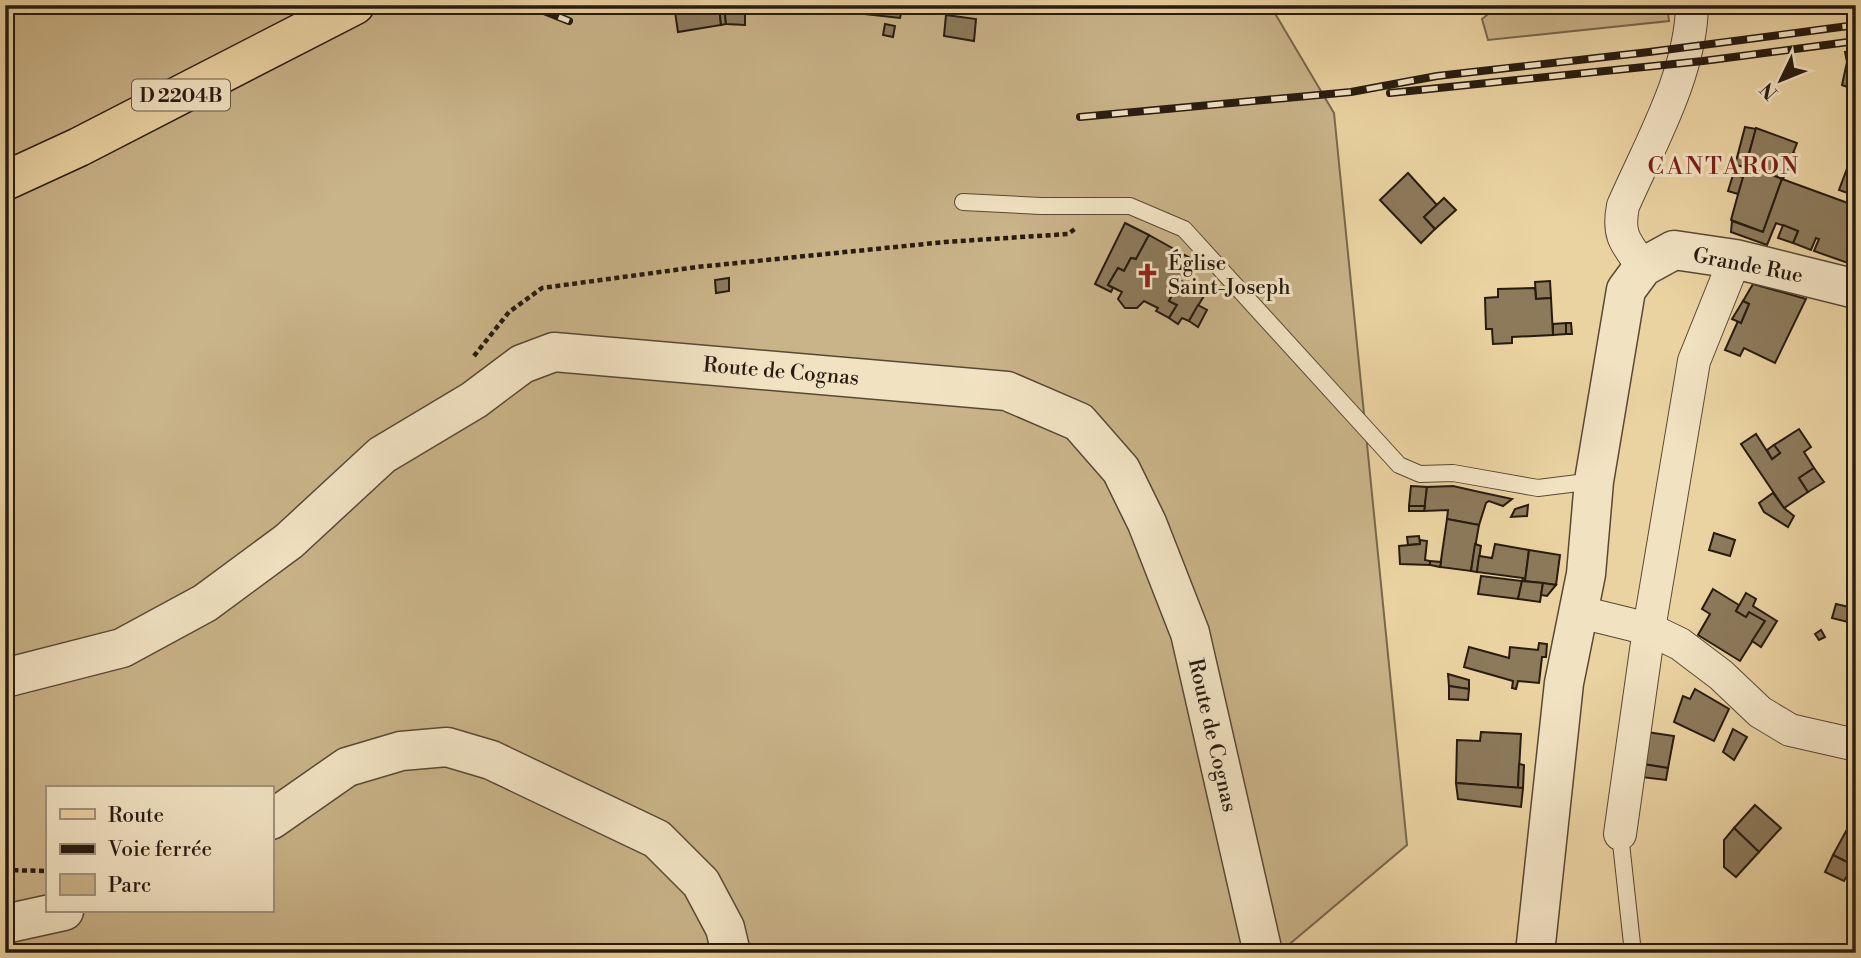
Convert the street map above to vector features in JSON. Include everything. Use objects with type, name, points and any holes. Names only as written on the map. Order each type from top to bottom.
[{"type":"main road","name":"D 2204B","points":[[5,160],[79,126],[313,5]]},
{"type":"main road","name":"D 2204B","points":[[5,181],[79,147],[355,5]]},
{"type":"street","points":[[1535,953],[1564,683],[1586,574],[1594,481],[1626,290],[1643,267],[1627,244],[1620,225],[1623,206],[1678,79],[1691,30],[1692,5]]},
{"type":"street","name":"Grande Rue","points":[[1643,267],[1674,250],[1735,259],[1856,289]]},
{"type":"street","points":[[1620,834],[1649,629],[1694,361],[1735,259]]},
{"type":"street","name":"Route de Cognas","points":[[5,678],[122,648],[205,603],[289,541],[382,455],[474,400],[522,364],[554,352],[1007,391],[1079,422],[1121,470],[1147,523],[1190,634],[1263,953]]},
{"type":"street","points":[[1580,612],[1649,629],[1680,645],[1721,675],[1760,712],[1790,730],[1856,745]]},
{"type":"street","points":[[273,819],[347,766],[401,751],[447,747],[480,757],[657,839],[701,883],[725,928],[731,953]]},
{"type":"street","points":[[5,923],[59,912]]},
{"type":"lane","points":[[963,202],[1041,206],[1130,206],[1184,229],[1399,465],[1420,474],[1453,473],[1538,488],[1594,481]]},
{"type":"lane","points":[[1620,834],[1633,953]]},
{"type":"lane","points":[[1694,953],[1732,953]]},
{"type":"path","points":[[472,358],[509,312],[542,288],[696,267],[945,242],[1068,234],[1108,206]]},
{"type":"path","points":[[5,870],[46,871]]},
{"type":"path","points":[[160,953],[183,945],[186,953]]},
{"type":"green space","points":[[5,5],[1270,5],[1334,113],[1407,845],[1279,953],[5,953]]},
{"type":"green space","points":[[1499,5],[1667,5],[1669,21],[1488,40],[1482,19]]},
{"type":"building","points":[[674,5],[719,5],[721,25],[678,32]]},
{"type":"building","points":[[719,5],[724,5],[726,24],[721,25]]},
{"type":"building","points":[[847,5],[903,5],[900,18],[847,12]]},
{"type":"building","points":[[724,6],[745,11],[745,25],[726,24]]},
{"type":"building","points":[[946,15],[976,19],[974,41],[944,36]]},
{"type":"building","points":[[885,24],[895,26],[893,37],[883,35]]},
{"type":"building","points":[[1856,51],[1856,62],[1847,62],[1845,52]]},
{"type":"building","points":[[1847,62],[1856,62],[1856,90],[1842,85]]},
{"type":"building","points":[[1745,127],[1756,129],[1745,167],[1735,165]]},
{"type":"building","points":[[1756,128],[1797,143],[1783,179],[1746,165]]},
{"type":"building","points":[[1793,153],[1799,155],[1792,170],[1787,169]]},
{"type":"building","points":[[1746,165],[1782,179],[1763,232],[1731,220]]},
{"type":"building","points":[[1848,166],[1856,169],[1856,196],[1839,190]]},
{"type":"building","points":[[1408,173],[1437,205],[1424,217],[1435,229],[1421,243],[1380,200]]},
{"type":"building","points":[[1733,175],[1743,177],[1738,194],[1728,191]]},
{"type":"building","points":[[1782,179],[1856,206],[1856,241],[1848,263],[1814,251],[1819,239],[1816,238],[1811,250],[1793,243],[1798,231],[1776,223],[1767,245],[1731,232],[1732,221],[1763,232]]},
{"type":"building","points":[[1444,198],[1456,210],[1435,229],[1424,217]]},
{"type":"building","points":[[1125,223],[1149,235],[1136,259],[1131,258],[1124,271],[1118,268],[1108,285],[1113,288],[1111,292],[1095,284]]},
{"type":"building","points":[[1783,225],[1798,231],[1793,243],[1778,238]]},
{"type":"building","name":"Église Saint-Joseph","points":[[1149,235],[1190,258],[1169,301],[1177,305],[1169,318],[1144,301],[1137,308],[1125,308],[1118,299],[1122,292],[1108,285],[1118,268],[1124,271],[1131,258],[1136,259]]},
{"type":"building","points":[[729,278],[729,291],[716,293],[715,280]]},
{"type":"building","points":[[1180,280],[1205,294],[1189,321],[1182,318],[1178,324],[1169,318],[1177,305],[1169,301]]},
{"type":"building","points":[[1550,281],[1551,298],[1536,299],[1535,282]]},
{"type":"building","points":[[1753,284],[1806,299],[1775,363],[1744,348],[1740,356],[1725,350],[1738,321],[1741,323],[1749,304],[1743,301]]},
{"type":"building","points":[[1535,288],[1536,299],[1551,298],[1553,335],[1512,337],[1512,343],[1493,344],[1492,329],[1486,329],[1485,298],[1498,297],[1498,289]]},
{"type":"building","points":[[1743,301],[1749,304],[1741,323],[1732,319]]},
{"type":"building","points":[[1198,305],[1207,310],[1198,327],[1189,321]]},
{"type":"building","points":[[1566,323],[1571,323],[1572,334],[1566,334]]},
{"type":"building","points":[[1566,323],[1566,334],[1553,335],[1553,324]]},
{"type":"building","points":[[1799,429],[1811,447],[1804,452],[1814,468],[1799,478],[1808,492],[1784,508],[1741,444],[1756,434],[1772,459],[1780,453],[1774,445]]},
{"type":"building","points":[[1774,445],[1780,453],[1772,459],[1767,450]]},
{"type":"building","points":[[1814,468],[1824,482],[1808,492],[1799,478]]},
{"type":"building","points":[[1411,486],[1427,487],[1425,506],[1409,506]]},
{"type":"building","points":[[1453,486],[1512,499],[1503,506],[1489,501],[1486,503],[1479,525],[1447,519],[1448,510],[1424,511],[1427,487]]},
{"type":"building","points":[[1773,493],[1794,516],[1788,527],[1764,512],[1759,503]]},
{"type":"building","points":[[1528,505],[1527,516],[1511,517],[1515,509]]},
{"type":"building","points":[[1409,506],[1425,506],[1424,511],[1409,511]]},
{"type":"building","points":[[1447,519],[1479,525],[1471,571],[1440,567]]},
{"type":"building","points":[[1714,533],[1735,540],[1730,556],[1709,550]]},
{"type":"building","points":[[1419,536],[1420,544],[1408,545],[1407,537]]},
{"type":"building","points":[[1420,540],[1427,541],[1425,560],[1430,561],[1430,565],[1400,564],[1399,546],[1420,544]]},
{"type":"building","points":[[1475,544],[1481,546],[1477,572],[1471,571]]},
{"type":"building","points":[[1495,544],[1529,550],[1525,581],[1522,581],[1523,578],[1477,572],[1479,556],[1492,558]]},
{"type":"building","points":[[1529,550],[1560,555],[1556,585],[1525,581]]},
{"type":"building","points":[[1430,561],[1441,562],[1440,567],[1430,565]]},
{"type":"building","points":[[1481,576],[1522,581],[1518,599],[1478,594]]},
{"type":"building","points":[[1856,577],[1856,624],[1832,618],[1836,604],[1849,607],[1850,591]]},
{"type":"building","points":[[1522,581],[1543,583],[1540,602],[1518,599]]},
{"type":"building","points":[[1543,583],[1556,585],[1547,596],[1541,595]]},
{"type":"building","points":[[1713,589],[1739,605],[1736,611],[1746,617],[1749,612],[1765,621],[1740,661],[1698,635],[1710,614],[1702,609]]},
{"type":"building","points":[[1746,593],[1756,599],[1753,606],[1777,621],[1761,647],[1752,641],[1765,621],[1749,612],[1746,617],[1736,611]]},
{"type":"building","points":[[1821,630],[1825,637],[1819,640],[1815,634]]},
{"type":"building","points":[[1539,643],[1547,644],[1546,657],[1542,657],[1539,683],[1518,681],[1516,689],[1512,688],[1513,681],[1464,667],[1469,647],[1509,658],[1510,647],[1538,650]]},
{"type":"building","points":[[1448,674],[1469,680],[1469,689],[1449,686]]},
{"type":"building","points":[[1449,686],[1469,689],[1468,700],[1449,699]]},
{"type":"building","points":[[1695,689],[1729,709],[1714,741],[1674,722],[1683,696],[1690,699]]},
{"type":"building","points":[[1733,729],[1747,737],[1734,760],[1723,752]]},
{"type":"building","points":[[1481,732],[1521,734],[1518,788],[1456,783],[1457,740],[1480,741]]},
{"type":"building","points":[[1647,732],[1674,736],[1668,768],[1643,764]]},
{"type":"building","points":[[1519,764],[1524,765],[1523,788],[1518,788]]},
{"type":"building","points":[[1643,764],[1668,768],[1666,780],[1641,777]]},
{"type":"building","points":[[1456,783],[1523,788],[1521,807],[1458,799]]},
{"type":"building","points":[[1755,805],[1781,828],[1759,852],[1734,828]]},
{"type":"building","points":[[1851,822],[1856,824],[1856,859],[1853,865],[1833,855]]},
{"type":"building","points":[[1734,828],[1759,852],[1736,877],[1724,867],[1724,840]]},
{"type":"building","points":[[1833,855],[1853,865],[1844,881],[1825,872]]},
{"type":"railway","points":[[529,5],[569,21]]},
{"type":"railway","points":[[1080,117],[1351,92],[1437,76],[1856,25]]},
{"type":"railway","points":[[1390,93],[1703,61],[1856,41]]},
{"type":"place","name":"Église Saint-Joseph","points":[[1148,275]]},
{"type":"district","name":"CANTARON","points":[[1724,166]]}]
